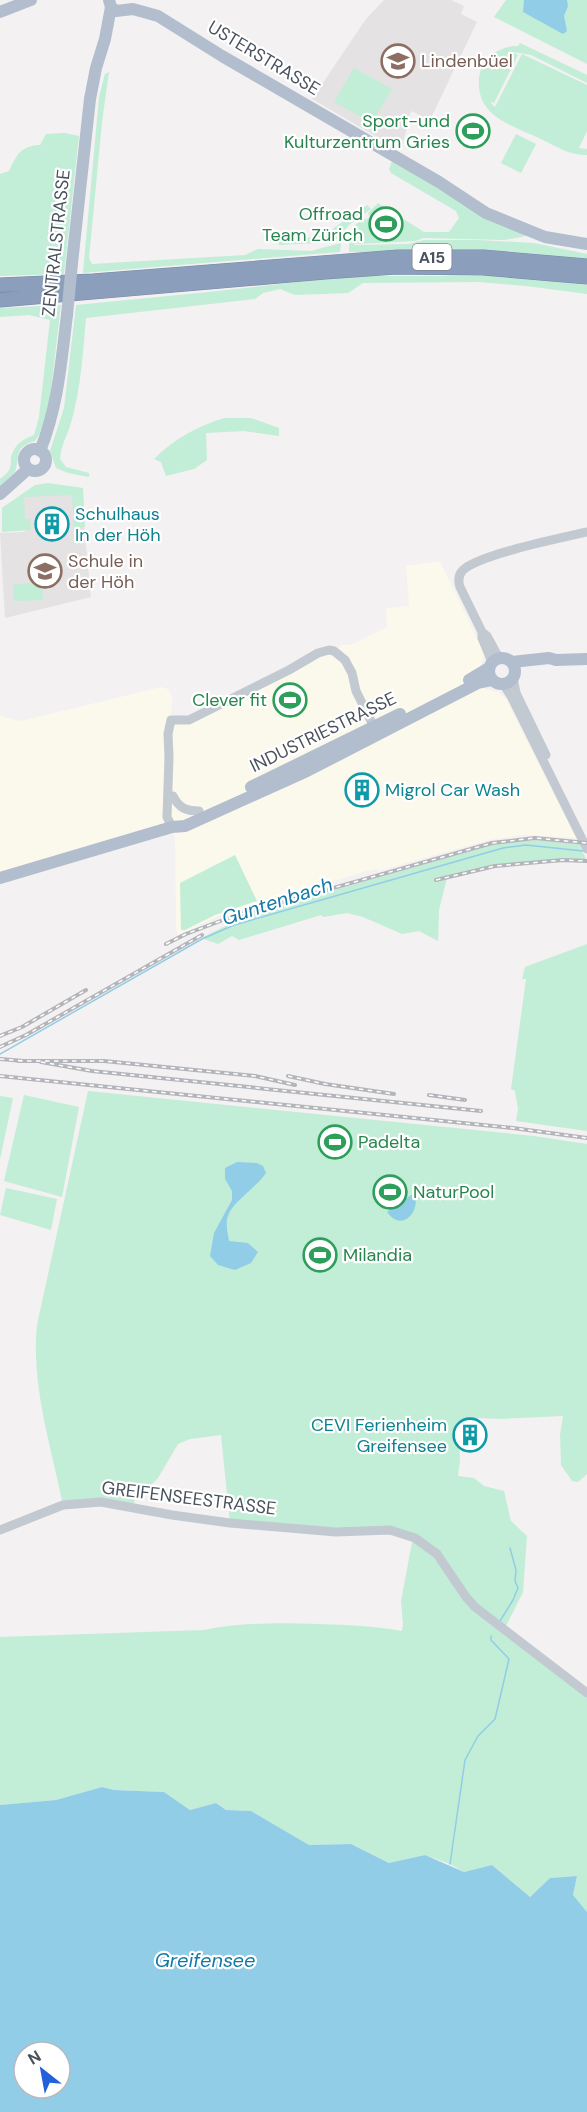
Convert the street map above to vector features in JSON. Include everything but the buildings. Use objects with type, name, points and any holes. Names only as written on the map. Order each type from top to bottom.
[{"type":"highway","name":"A15","points":[[0,285],[104,280],[398,257],[483,257],[587,266]]},
{"type":"highway","name":"A15","points":[[0,300],[396,267],[499,268],[587,277]]},
{"type":"main road","points":[[0,3],[7,0]]},
{"type":"main road","points":[[0,12],[31,0]]},
{"type":"main road","name":"USTERSTRASSE","points":[[118,4],[148,12],[175,25],[222,56],[405,161],[486,213],[545,237],[587,244]]},
{"type":"main road","name":"ZENTRALSTRASSE","points":[[0,494],[28,469],[38,471],[43,466],[45,456],[40,451],[50,428],[56,402],[90,99],[96,68],[118,4]]},
{"type":"main road","name":"INDUSTRIESTRASSE","points":[[172,826],[182,819],[475,677],[549,658],[555,660],[587,659]]},
{"type":"main road","name":"INDUSTRIESTRASSE","points":[[0,878],[172,826],[185,826],[307,771],[502,671]]},
{"type":"street","points":[[586,847],[511,696],[487,636],[482,632],[458,582],[463,570],[501,554],[587,532]]},
{"type":"street","points":[[171,720],[189,720],[197,717],[318,653],[328,651],[339,655],[349,668],[356,691],[374,727]]},
{"type":"street","points":[[502,671],[516,693],[545,755],[552,778]]},
{"type":"street","points":[[171,720],[168,729],[167,817],[172,826]]},
{"type":"street","points":[[171,720],[173,734],[172,826]]},
{"type":"street","points":[[536,748],[545,755]]},
{"type":"street","points":[[173,796],[177,804],[183,808],[199,811]]},
{"type":"street","name":"GREIFENSEESTRASSE","points":[[0,1530],[63,1505],[101,1502],[219,1521],[336,1532],[390,1530],[413,1537],[426,1544],[437,1554],[466,1597],[476,1607],[587,1693]]},
{"type":"shaded area","name":"Lindenbüel","points":[[384,0],[451,0],[464,6],[461,14],[477,22],[430,120],[411,111],[401,151],[312,99],[366,19]]},
{"type":"shaded area","name":"Schule in der Höh","points":[[81,493],[91,597],[5,618],[0,533],[25,532],[22,496]]},
{"type":"shaded area","points":[[440,561],[482,649],[484,655],[481,667],[483,688],[498,692],[506,699],[576,838],[523,835],[489,840],[378,871],[377,869],[366,871],[266,903],[225,913],[178,935],[175,838],[172,827],[0,878],[0,716],[21,721],[161,687],[168,689],[172,696],[171,720],[181,720],[337,650],[341,645],[350,645],[387,627],[386,608],[409,606],[406,566]]},
{"type":"green space","points":[[506,0],[587,0],[587,64],[494,17]]},
{"type":"green space","points":[[520,43],[587,75],[587,83],[531,55],[513,52],[518,55],[494,103],[490,102],[495,107],[522,54],[587,85],[587,131],[579,148],[587,149],[587,155],[568,152],[510,125],[493,114],[481,98],[479,77],[489,57],[504,48],[518,46]]},
{"type":"green space","points":[[354,68],[392,89],[372,123],[334,102]]},
{"type":"green space","points":[[109,72],[89,258],[92,264],[245,255],[258,249],[311,251],[341,243],[340,252],[83,273],[99,97],[105,74]]},
{"type":"green space","points":[[65,133],[79,136],[64,274],[0,276],[0,174],[9,171],[17,156],[24,149],[40,145],[46,134]]},
{"type":"green space","points":[[516,134],[536,144],[521,173],[501,163]]},
{"type":"green space","points":[[394,156],[526,236],[504,240],[423,238],[416,241],[356,244],[354,237],[355,245],[408,244],[424,240],[534,243],[587,254],[587,259],[502,252],[349,252],[350,236],[354,227],[367,218],[362,224],[370,217],[368,213],[378,203],[424,232],[449,232],[459,218],[456,211],[391,173],[389,169]]},
{"type":"green space","points":[[367,205],[371,209],[349,225],[337,239],[321,243],[279,245],[278,242],[318,236],[331,230]]},
{"type":"green space","points":[[351,276],[507,276],[587,285],[587,294],[479,282],[363,283],[348,293],[295,295],[280,289],[263,293],[255,299],[86,318],[78,394],[60,459],[66,467],[89,473],[89,477],[56,468],[50,451],[64,408],[76,305]]},
{"type":"green space","points":[[61,305],[50,398],[43,427],[35,441],[23,446],[19,452],[15,472],[0,486],[0,479],[9,471],[12,454],[16,447],[34,435],[39,417],[50,320],[29,315],[0,317],[0,308]]},
{"type":"green space","points":[[224,418],[251,418],[279,428],[279,436],[244,431],[206,433],[207,460],[194,469],[166,476],[161,462],[154,459],[187,434]]},
{"type":"green space","points":[[48,483],[83,488],[85,527],[74,528],[72,495],[24,497],[25,519],[30,519],[31,530],[2,532],[2,508],[35,485]]},
{"type":"green space","points":[[42,583],[43,600],[14,601],[13,584]]},
{"type":"green space","points":[[540,840],[579,844],[587,861],[563,860],[495,866],[447,878],[439,910],[438,941],[419,931],[402,934],[363,917],[347,913],[323,917],[321,915],[239,940],[232,936],[218,944],[201,938],[248,915],[486,846]]},
{"type":"green space","points":[[235,855],[257,901],[215,915],[181,930],[180,883]]},
{"type":"green space","points":[[587,944],[587,1131],[516,1121],[518,1109],[515,1091],[511,1089],[526,979],[522,979],[525,967]]},
{"type":"green space","points":[[88,1091],[534,1136],[587,1144],[587,1474],[578,1482],[572,1481],[561,1465],[560,1435],[563,1416],[479,1418],[458,1424],[460,1460],[458,1476],[474,1478],[484,1486],[504,1491],[511,1521],[527,1536],[523,1592],[504,1630],[587,1693],[587,1912],[573,1895],[577,1876],[550,1878],[530,1897],[492,1865],[464,1872],[425,1855],[389,1863],[351,1844],[309,1845],[251,1811],[226,1810],[216,1803],[190,1810],[164,1792],[114,1790],[102,1787],[56,1800],[0,1805],[0,1637],[204,1630],[247,1624],[276,1623],[350,1625],[402,1631],[403,1624],[401,1601],[413,1537],[390,1530],[230,1523],[221,1435],[190,1439],[178,1444],[158,1478],[147,1489],[135,1496],[134,1507],[63,1505],[39,1393],[37,1325]]},
{"type":"green space","points":[[24,1095],[79,1107],[62,1197],[4,1181]]},
{"type":"green space","points":[[0,1096],[13,1098],[0,1159]]},
{"type":"green space","points":[[6,1188],[57,1199],[51,1230],[0,1215]]},
{"type":"water","points":[[524,0],[567,0],[568,6],[564,16],[567,31],[563,34],[523,12]]},
{"type":"water","points":[[237,1162],[257,1163],[263,1166],[266,1173],[234,1205],[227,1219],[229,1241],[248,1243],[258,1252],[251,1263],[235,1270],[218,1265],[210,1256],[214,1233],[232,1200],[232,1191],[225,1179],[225,1168]]},
{"type":"water","name":"NaturPool","points":[[395,1175],[408,1192],[386,1209],[373,1191]]},
{"type":"water","name":"NaturPool","points":[[414,1193],[415,1206],[410,1217],[399,1221],[387,1212]]},
{"type":"water","name":"Greifensee","points":[[102,1787],[114,1790],[164,1792],[190,1810],[216,1803],[226,1810],[251,1811],[309,1845],[351,1844],[389,1863],[425,1855],[464,1872],[492,1865],[530,1897],[550,1878],[577,1876],[573,1895],[587,1912],[587,2112],[0,2112],[0,1805],[56,1800]]},
{"type":"waterway","name":"Guntenbach","points":[[0,1054],[202,939],[234,925],[503,848],[526,845],[583,851]]},
{"type":"waterway","points":[[500,1621],[518,1588],[510,1548]]},
{"type":"waterway","points":[[450,1864],[465,1760],[478,1736],[495,1719],[509,1659],[491,1640],[491,1636]]},
{"type":"railway","points":[[166,944],[231,917],[492,843],[535,838],[587,843]]},
{"type":"railway","points":[[436,880],[495,866],[563,860],[587,861]]},
{"type":"railway","points":[[0,1047],[26,1035],[202,935]]},
{"type":"railway","points":[[0,1036],[22,1027],[86,990]]},
{"type":"railway","points":[[0,1059],[24,1061]]},
{"type":"railway","points":[[18,1061],[104,1061],[255,1076],[295,1085]]},
{"type":"railway","points":[[41,1062],[92,1071],[481,1111]]},
{"type":"railway","points":[[0,1076],[513,1128],[587,1138]]},
{"type":"railway","points":[[288,1076],[394,1094]]},
{"type":"railway","points":[[429,1095],[465,1100]]},
{"type":"place","name":"Lindenbüel","points":[[398,61]]},
{"type":"place","name":"Sport-und Kulturzentrum Gries","points":[[473,131]]},
{"type":"place","name":"Offroad Team Zürich","points":[[386,224]]},
{"type":"place","name":"Schulhaus In der Höh","points":[[52,524]]},
{"type":"place","name":"Schule in der Höh","points":[[45,571]]},
{"type":"place","name":"Clever fit","points":[[290,700]]},
{"type":"place","name":"Migrol Car Wash","points":[[362,790]]},
{"type":"place","name":"Padelta","points":[[335,1142]]},
{"type":"place","name":"NaturPool","points":[[390,1192]]},
{"type":"place","name":"Milandia","points":[[320,1255]]},
{"type":"place","name":"CEVI Ferienheim Greifensee","points":[[470,1435]]}]
